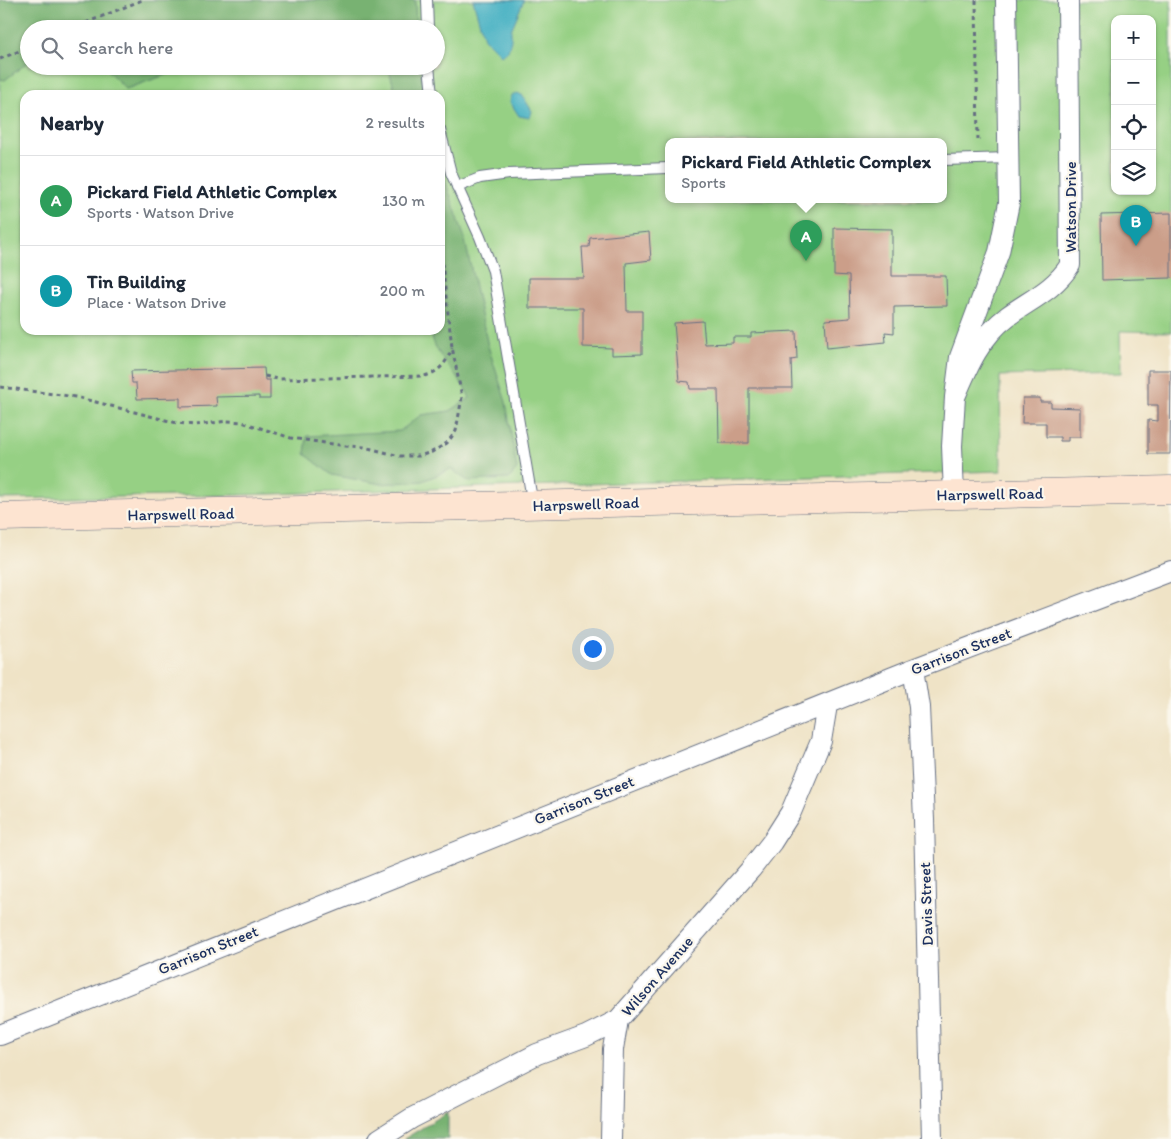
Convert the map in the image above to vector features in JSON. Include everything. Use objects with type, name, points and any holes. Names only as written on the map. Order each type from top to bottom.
[{"type":"main road","name":"Harpswell Road","points":[[0,517],[1171,490]]},
{"type":"street","name":"Watson Drive","points":[[954,494],[952,446],[960,357],[997,258],[1005,227],[1008,203],[1006,0]]},
{"type":"street","name":"Watson Drive","points":[[955,397],[969,362],[991,332],[1006,318],[1052,286],[1062,277],[1070,265],[1068,0]]},
{"type":"street","name":"Garrison Street","points":[[0,1035],[913,669],[1171,571]]},
{"type":"street","name":"Davis Street","points":[[913,669],[919,706],[921,744],[932,1139]]},
{"type":"street","name":"Wilson Avenue","points":[[379,1139],[412,1118],[537,1054],[586,1036],[618,1020],[751,869],[772,842],[791,812],[807,777],[821,741],[827,705]]},
{"type":"street","points":[[611,1139],[613,1049],[618,1020]]},
{"type":"lane","points":[[427,0],[428,20]]},
{"type":"lane","points":[[430,75],[431,90]]},
{"type":"lane","points":[[445,150],[451,173],[493,271],[512,389],[534,506]]},
{"type":"lane","points":[[947,160],[1009,158]]},
{"type":"lane","points":[[457,187],[480,178],[508,174],[665,168]]},
{"type":"path","points":[[93,20],[142,0]]},
{"type":"path","points":[[976,0],[978,159]]},
{"type":"path","points":[[0,59],[20,51]]},
{"type":"path","points":[[0,387],[76,397],[177,423],[195,425],[227,421],[242,422],[291,438],[364,447],[400,456],[418,456],[432,452],[447,443],[456,431],[462,397],[452,347],[445,289]]},
{"type":"path","points":[[265,376],[277,380],[424,376],[434,374],[442,366],[452,347]]},
{"type":"green space","points":[[0,0],[1171,0],[1171,332],[1120,331],[1121,373],[1000,376],[1001,471],[239,495],[0,499]]},
{"type":"green space","points":[[0,0],[415,0],[416,20],[20,20],[20,68],[5,80],[0,79]]},
{"type":"green space","points":[[112,75],[166,75],[126,89]]},
{"type":"green space","points":[[390,75],[422,75],[424,90],[395,90]]},
{"type":"green space","points":[[445,180],[464,236],[488,346],[506,402],[517,469],[509,479],[468,481],[451,469],[423,481],[381,484],[332,475],[305,454],[307,436],[400,431],[421,415],[450,411],[470,398],[466,389],[442,357],[432,335],[445,335]]},
{"type":"green space","points":[[448,1112],[448,1139],[404,1139]]},
{"type":"water","points":[[473,0],[524,0],[511,30],[508,51],[501,55],[484,38]]},
{"type":"water","points":[[517,93],[522,95],[532,111],[530,118],[519,116],[510,102],[511,96]]},
{"type":"building","points":[[1171,213],[1171,278],[1102,280],[1101,215]]},
{"type":"building","points":[[834,228],[892,229],[892,276],[946,276],[947,306],[894,307],[894,333],[885,332],[886,342],[827,348],[825,320],[850,318],[849,276],[834,275]]},
{"type":"building","points":[[649,232],[651,260],[626,263],[627,311],[642,311],[642,354],[612,355],[612,348],[583,347],[583,308],[529,308],[529,278],[584,278],[582,247],[589,247],[590,238]]},
{"type":"building","points":[[703,321],[705,344],[733,343],[733,337],[751,337],[751,333],[796,331],[797,359],[791,360],[792,388],[749,388],[749,443],[719,443],[718,389],[690,389],[689,382],[679,381],[674,323]]},
{"type":"building","points":[[264,368],[265,380],[270,380],[270,399],[259,399],[259,396],[216,397],[217,406],[180,407],[180,398],[137,399],[136,383],[132,383],[131,371]]},
{"type":"building","points":[[1148,370],[1171,370],[1170,454],[1148,454],[1148,420],[1158,421],[1158,405],[1148,405]]},
{"type":"building","points":[[1023,398],[1040,398],[1040,402],[1051,402],[1051,407],[1080,408],[1080,437],[1068,437],[1068,441],[1060,441],[1060,437],[1046,437],[1046,423],[1022,423]]},
{"type":"place","name":"Tin Building","points":[[1136,246]]},
{"type":"place","name":"Pickard Field Athletic Complex","points":[[806,261]]}]
